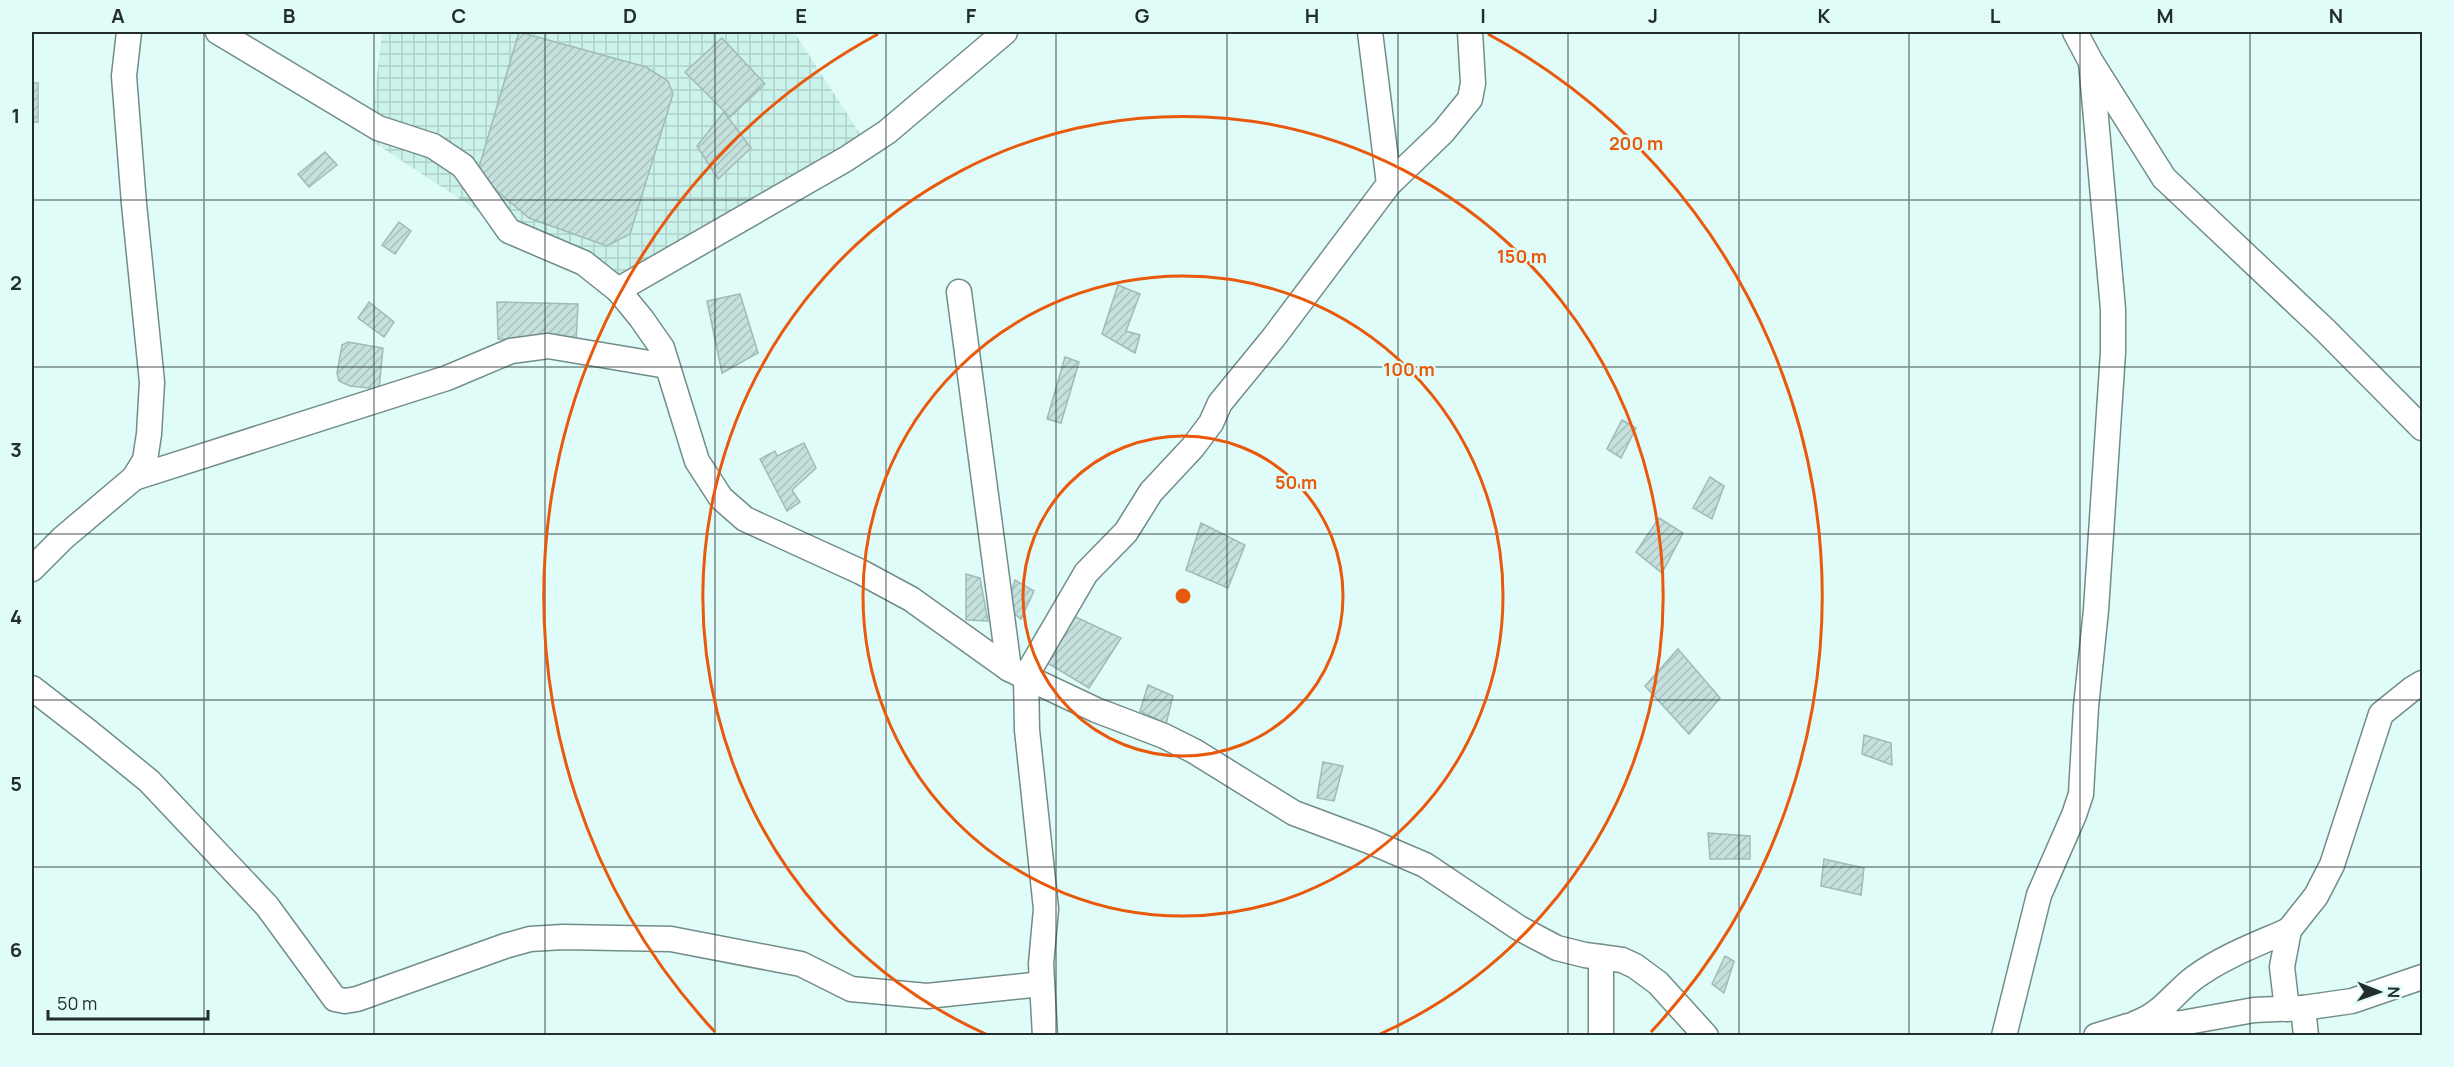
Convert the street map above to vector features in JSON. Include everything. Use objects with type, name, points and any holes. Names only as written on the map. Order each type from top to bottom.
[{"type":"street","points":[[32,569],[63,538],[134,478],[145,460],[152,382],[124,76],[129,32]]},
{"type":"street","points":[[218,32],[378,128],[433,146],[464,166],[509,231],[584,263],[618,290],[642,318],[662,348],[697,461],[721,498],[745,519],[861,572],[911,599],[1018,672],[1096,710],[1164,736],[1294,813],[1425,865],[1519,928],[1557,948],[1622,960],[1658,983],[1706,1035]]},
{"type":"street","points":[[618,290],[846,159],[887,132],[1005,32]]},
{"type":"street","points":[[1370,32],[1389,184]]},
{"type":"street","points":[[1018,672],[1086,573],[1126,532],[1151,492],[1193,447],[1211,423],[1220,404],[1274,338],[1389,184],[1443,132],[1470,99],[1473,83],[1470,32]]},
{"type":"street","points":[[2075,32],[2091,62],[2164,178],[2325,330],[2422,428]]},
{"type":"street","points":[[2004,1035],[2039,895],[2081,794],[2113,352],[2113,309],[2091,62]]},
{"type":"street","points":[[959,292],[1027,730],[1046,909],[1041,964],[1045,1035]]},
{"type":"street","points":[[134,478],[447,378],[511,351],[548,346],[667,366]]},
{"type":"street","points":[[2096,1035],[2145,1020],[2164,1008],[2194,978],[2236,954],[2289,930],[2316,896],[2332,865],[2381,714],[2412,688],[2422,683]]},
{"type":"street","points":[[32,688],[149,781],[267,906],[335,999],[345,1001],[357,999],[530,939],[563,937],[671,939],[744,954],[775,957],[801,964],[851,989],[927,996],[1042,984]]},
{"type":"street","points":[[2289,930],[2282,967],[2306,1035]]},
{"type":"street","points":[[1601,957],[1601,1035]]},
{"type":"street","points":[[2128,1026],[2182,1023],[2254,1011],[2352,1001],[2422,977]]},
{"type":"shaded area","points":[[382,32],[794,32],[862,137],[614,277],[509,231],[370,140]]},
{"type":"building","points":[[519,32],[646,67],[668,81],[673,94],[630,234],[607,246],[529,218],[477,174]]},
{"type":"building","points":[[722,38],[765,84],[730,117],[685,72]]},
{"type":"building","points":[[32,83],[38,83],[38,122],[32,122]]},
{"type":"building","points":[[724,112],[751,148],[718,179],[697,146]]},
{"type":"building","points":[[325,152],[337,165],[309,187],[298,174]]},
{"type":"building","points":[[399,222],[411,231],[395,254],[382,245]]},
{"type":"building","points":[[1118,285],[1140,294],[1126,331],[1140,335],[1135,353],[1102,334]]},
{"type":"building","points":[[740,294],[758,353],[722,373],[707,301]]},
{"type":"building","points":[[369,302],[394,322],[384,337],[358,318]]},
{"type":"building","points":[[497,302],[578,304],[576,343],[498,339]]},
{"type":"building","points":[[348,342],[383,348],[379,389],[350,386],[339,381],[337,373],[342,345]]},
{"type":"building","points":[[1065,357],[1079,362],[1061,423],[1047,419]]},
{"type":"building","points":[[1622,420],[1636,428],[1621,458],[1607,449]]},
{"type":"building","points":[[804,443],[816,468],[792,490],[800,502],[787,511],[760,459],[775,451],[777,456]]},
{"type":"building","points":[[1710,477],[1724,486],[1712,519],[1693,508]]},
{"type":"building","points":[[1659,518],[1683,533],[1662,573],[1636,552]]},
{"type":"building","points":[[1201,523],[1245,545],[1228,588],[1186,570]]},
{"type":"building","points":[[966,574],[980,578],[988,621],[966,620]]},
{"type":"building","points":[[1015,580],[1034,591],[1021,619],[1007,608]]},
{"type":"building","points":[[1067,613],[1121,638],[1089,688],[1044,661]]},
{"type":"building","points":[[1678,649],[1720,698],[1689,734],[1645,686]]},
{"type":"building","points":[[1148,685],[1173,696],[1166,724],[1140,711]]},
{"type":"building","points":[[1864,735],[1891,743],[1892,765],[1862,754]]},
{"type":"building","points":[[1323,762],[1343,766],[1334,801],[1317,798]]},
{"type":"building","points":[[1708,833],[1750,836],[1750,859],[1710,859]]},
{"type":"building","points":[[1824,859],[1864,868],[1861,895],[1821,886]]},
{"type":"building","points":[[1725,956],[1734,961],[1724,993],[1712,984]]}]
